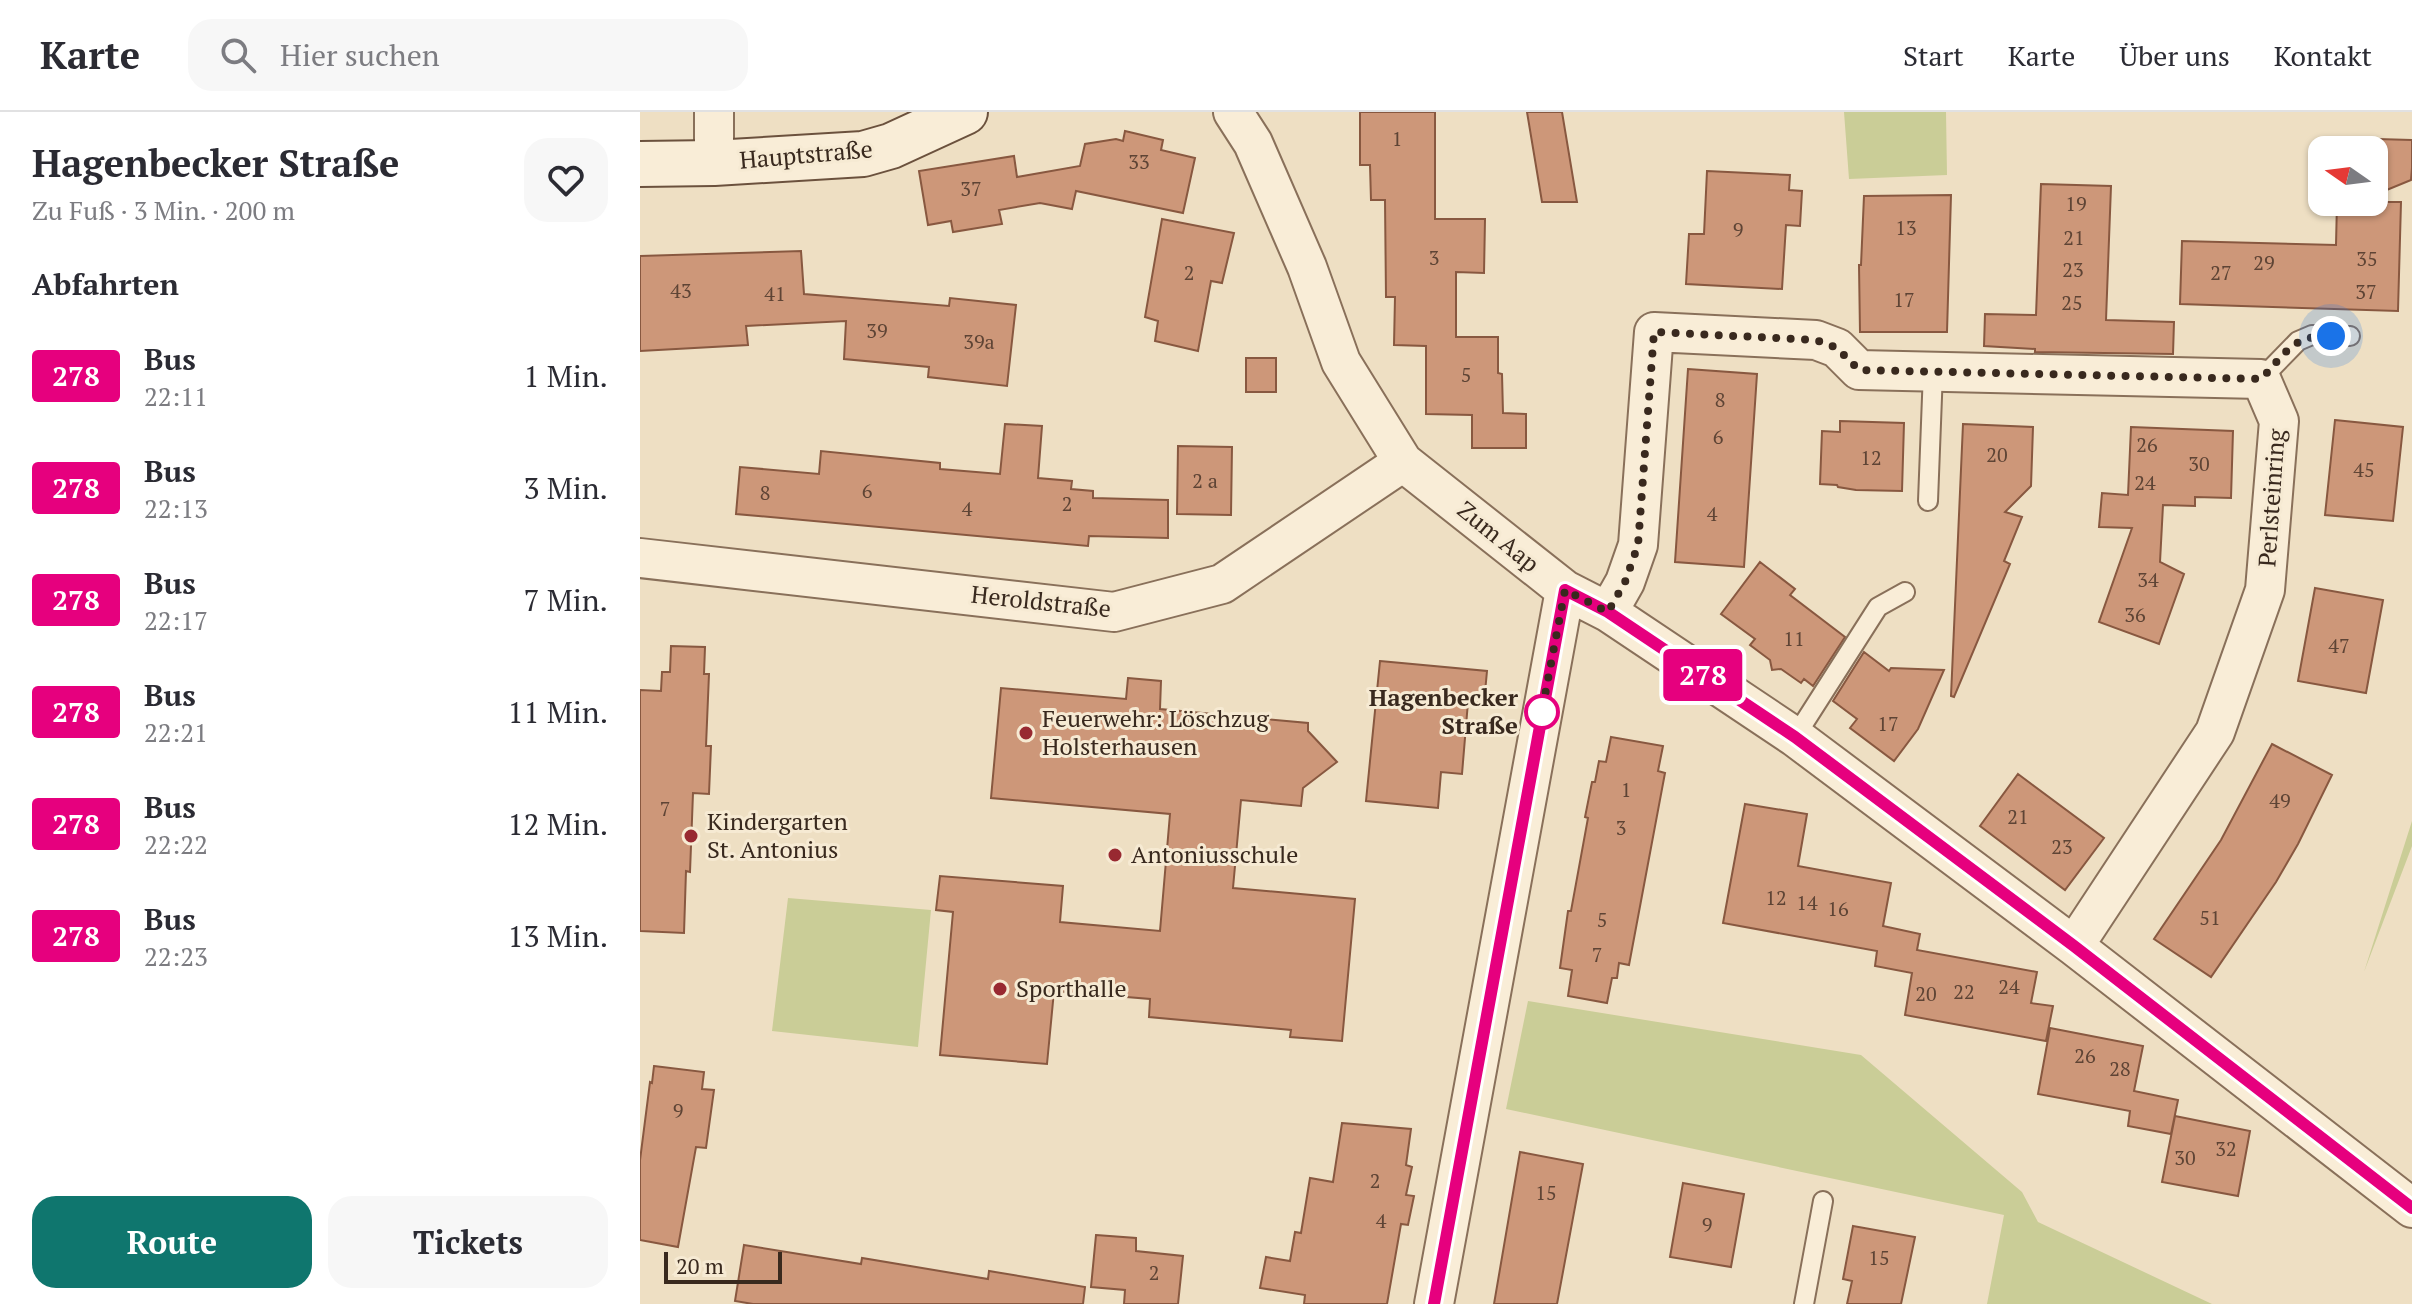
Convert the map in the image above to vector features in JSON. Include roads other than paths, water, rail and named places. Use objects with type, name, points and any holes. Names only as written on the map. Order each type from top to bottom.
[{"type":"main road","name":"Hauptstraße","points":[[640,164],[863,154],[891,146],[965,112]]},
{"type":"street","points":[[714,112],[714,163]]},
{"type":"street","name":"Zum Aap","points":[[1233,112],[1253,143],[1307,267],[1341,362],[1403,462],[1565,590],[1608,612],[1795,737],[2074,946],[2412,1208]]},
{"type":"street","points":[[1608,612],[1625,582],[1638,545],[1654,332],[1816,340],[1837,348],[1859,370],[2261,379]]},
{"type":"street","name":"Perlsteinring","points":[[2074,946],[2215,732],[2265,590],[2279,421],[2261,379]]},
{"type":"street","name":"Heroldstraße","points":[[640,558],[1114,612],[1222,584],[1403,462]]},
{"type":"street","points":[[1434,1304],[1565,590]]},
{"type":"lane","points":[[2261,379],[2298,341],[2312,335],[2350,336]]},
{"type":"lane","points":[[1928,501],[1933,371]]},
{"type":"lane","points":[[1795,737],[1878,607],[1905,592]]},
{"type":"lane","points":[[1804,1304],[1823,1201]]},
{"type":"place","name":"Hagenbecker Straße","points":[[1542,712]]},
{"type":"place","name":"Feuerwehr: Löschzug Holsterhausen","points":[[1026,733]]},
{"type":"place","name":"Kindergarten St. Antonius","points":[[691,836]]},
{"type":"place","name":"Antoniusschule","points":[[1115,855]]},
{"type":"place","name":"Sporthalle","points":[[1000,989]]}]
